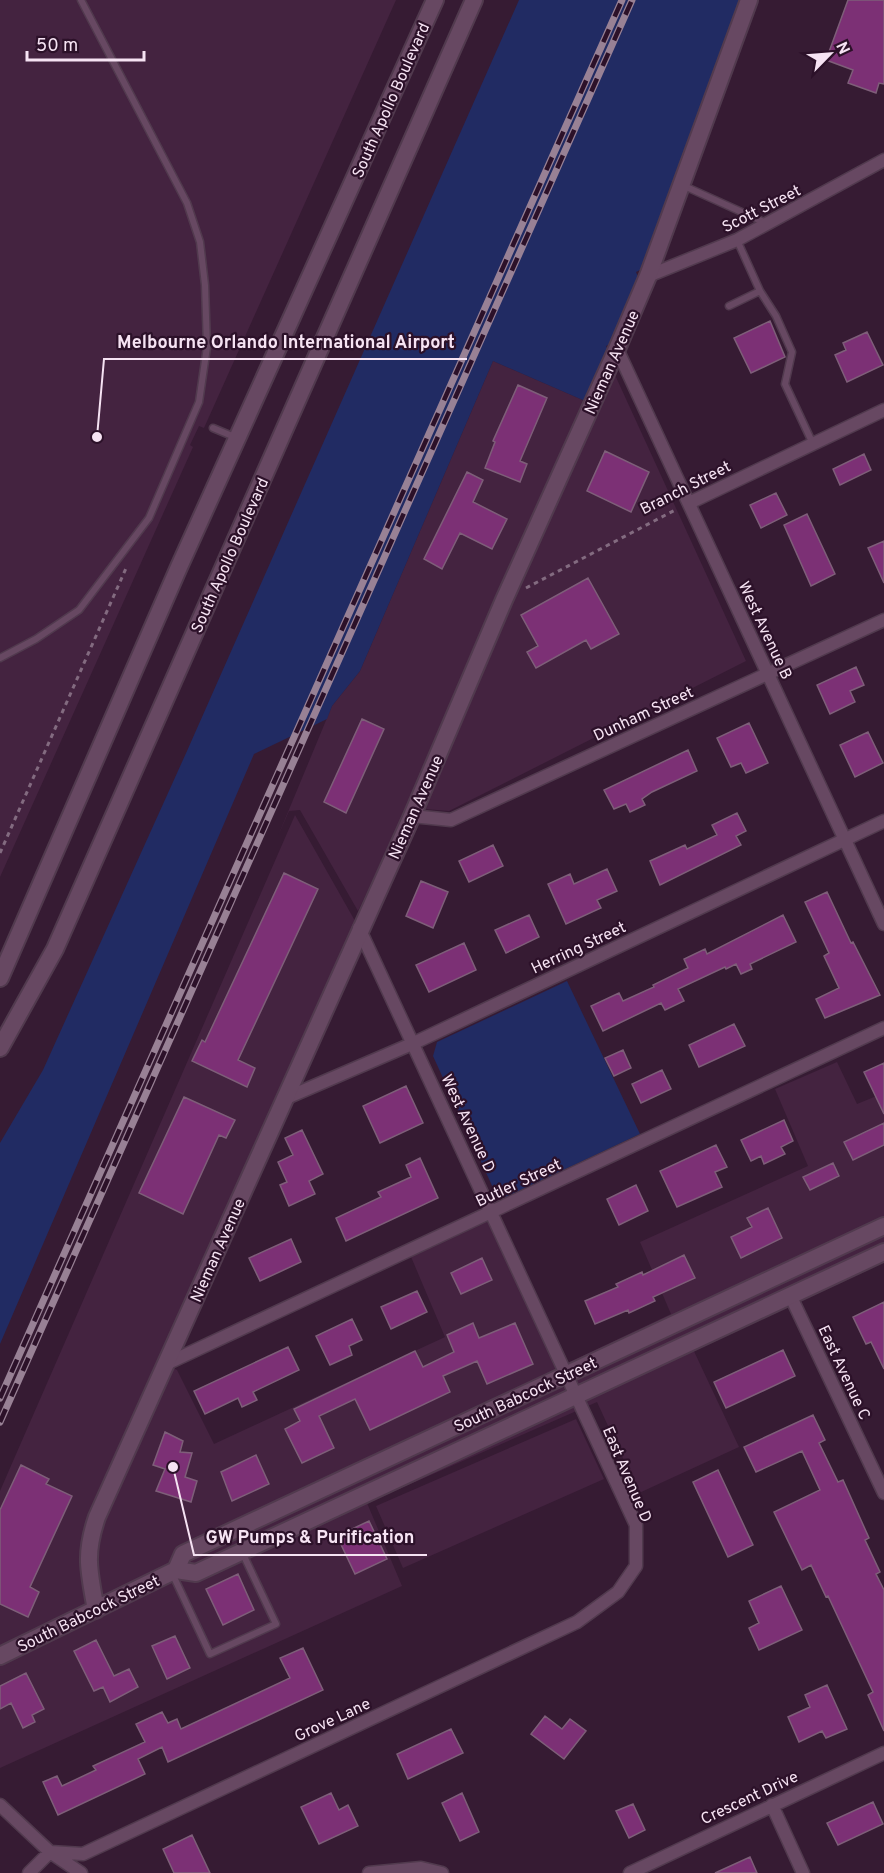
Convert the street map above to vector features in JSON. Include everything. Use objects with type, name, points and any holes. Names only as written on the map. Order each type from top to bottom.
[{"type":"street","name":"South Apollo Boulevard","points":[[2,1040],[55,949],[474,0]]},
{"type":"street","name":"Nieman Avenue","points":[[96,1610],[87,1558],[89,1539],[359,928],[412,816],[504,600],[617,349],[648,276],[749,0]]},
{"type":"street","name":"South Apollo Boulevard","points":[[0,978],[237,438],[432,6]]},
{"type":"street","name":"Scott Street","points":[[648,276],[769,225],[884,160]]},
{"type":"street","name":"West Avenue B","points":[[617,349],[884,924]]},
{"type":"street","name":"Branch Street","points":[[689,502],[884,410]]},
{"type":"street","name":"Dunham Street","points":[[412,816],[451,820],[884,620]]},
{"type":"street","name":"Herring Street","points":[[284,1099],[414,1043],[884,820]]},
{"type":"street","name":"West Avenue D","points":[[359,928],[414,1043],[575,1397]]},
{"type":"street","name":"Butler Street","points":[[166,1364],[884,1029]]},
{"type":"street","name":"South Babcock Street","points":[[174,1571],[183,1554],[884,1226]]},
{"type":"street","name":"South Babcock Street","points":[[0,1656],[174,1571],[196,1573],[242,1552],[884,1252]]},
{"type":"street","name":"East Avenue C","points":[[791,1297],[884,1493]]},
{"type":"street","name":"East Avenue D","points":[[575,1397],[636,1525],[636,1566]]},
{"type":"street","name":"Grove Lane","points":[[50,1852],[83,1854],[577,1622],[618,1592],[636,1566]]},
{"type":"street","name":"Crescent Drive","points":[[630,1873],[884,1753]]},
{"type":"street","points":[[772,1804],[803,1873]]},
{"type":"street","points":[[2,1813],[50,1852],[81,1873]]},
{"type":"street","points":[[29,1873],[50,1852]]},
{"type":"street","points":[[369,1873],[421,1868],[442,1873]]},
{"type":"lane","points":[[0,658],[36,639],[79,610],[149,518],[199,402],[207,347],[205,285],[200,243],[187,203],[81,0]]},
{"type":"lane","points":[[681,185],[769,225]]},
{"type":"lane","points":[[737,240],[760,291],[776,316],[792,352],[785,384],[813,444]]},
{"type":"lane","points":[[729,306],[760,291]]},
{"type":"lane","points":[[213,428],[237,438]]},
{"type":"lane","points":[[174,1571],[210,1654],[276,1624],[242,1552]]},
{"type":"path","name":"Branch Street","points":[[504,600],[689,502]]},
{"type":"path","points":[[0,853],[130,561]]},
{"type":"shaded area","points":[[0,0],[396,0],[204,428],[199,426],[190,445],[193,447],[0,877]]},
{"type":"shaded area","points":[[519,0],[740,0],[640,270],[636,272],[638,277],[610,344],[606,346],[608,350],[585,401],[493,361],[360,671],[332,706],[327,719],[254,754],[0,1344],[0,1143],[43,1070],[187,751]]},
{"type":"shaded area","points":[[493,361],[585,401],[496,597],[404,814],[358,911],[300,810],[289,811],[278,836],[332,706],[360,671]]},
{"type":"shaded area","points":[[615,375],[746,661],[449,811],[425,809],[513,602]]},
{"type":"shaded area","points":[[295,815],[359,928],[166,1364],[177,1370],[214,1444],[445,1337],[409,1252],[492,1213],[561,1366],[671,1314],[640,1242],[808,1166],[775,1089],[837,1062],[857,1104],[884,1093],[884,1261],[692,1347],[739,1447],[639,1493],[597,1402],[367,1503],[402,1586],[0,1768],[0,1491]]},
{"type":"shaded area","points":[[567,981],[640,1134],[506,1197],[494,1190],[433,1056],[437,1042]]},
{"type":"shaded area","points":[[576,1419],[604,1479],[403,1568],[376,1506]]},
{"type":"building","points":[[848,0],[884,0],[884,84],[879,83],[876,93],[848,83],[853,70],[826,60]]},
{"type":"building","points":[[770,321],[785,357],[751,373],[734,338]]},
{"type":"building","points":[[867,332],[883,365],[847,382],[835,355],[846,350],[843,343]]},
{"type":"building","points":[[518,385],[547,398],[520,461],[527,464],[520,482],[485,468],[495,442],[493,441]]},
{"type":"building","points":[[605,451],[649,472],[631,512],[587,491]]},
{"type":"building","points":[[864,454],[871,470],[840,485],[833,469]]},
{"type":"building","points":[[467,472],[483,480],[473,502],[507,519],[492,549],[460,533],[442,569],[424,559]]},
{"type":"building","points":[[776,493],[787,515],[761,528],[750,505]]},
{"type":"building","points":[[807,514],[835,574],[811,586],[784,525]]},
{"type":"building","points":[[884,541],[884,583],[868,548]]},
{"type":"building","points":[[588,578],[619,634],[591,649],[586,640],[536,668],[527,652],[538,646],[521,615]]},
{"type":"building","points":[[856,667],[864,685],[850,691],[855,702],[830,714],[817,685]]},
{"type":"building","points":[[362,719],[384,729],[346,813],[324,802]]},
{"type":"building","points":[[749,723],[768,763],[746,773],[741,763],[731,767],[717,738]]},
{"type":"building","points":[[868,732],[883,763],[855,777],[840,745]]},
{"type":"building","points":[[688,750],[697,771],[652,792],[642,799],[645,805],[630,812],[626,804],[614,809],[604,790]]},
{"type":"building","points":[[737,813],[746,831],[736,836],[741,845],[660,885],[650,861],[685,845],[687,849],[717,835],[712,825]]},
{"type":"building","points":[[493,845],[503,866],[469,882],[459,861]]},
{"type":"building","points":[[607,869],[617,891],[597,900],[601,908],[566,924],[548,884],[570,874],[574,884]]},
{"type":"building","points":[[284,873],[318,889],[238,1060],[255,1068],[247,1087],[192,1061],[202,1040],[205,1042]]},
{"type":"building","points":[[421,881],[448,892],[433,928],[406,916]]},
{"type":"building","points":[[827,892],[851,943],[853,942],[880,995],[825,1018],[816,999],[839,988],[824,956],[829,953],[805,902]]},
{"type":"building","points":[[529,915],[539,937],[506,953],[495,930]]},
{"type":"building","points":[[783,915],[796,942],[750,964],[752,969],[741,974],[736,964],[726,969],[725,967],[678,989],[684,1001],[665,1010],[661,1003],[603,1031],[591,1006],[619,993],[623,1001],[654,987],[653,985],[688,968],[684,959],[705,949],[707,954]]},
{"type":"building","points":[[464,943],[476,970],[429,992],[416,965]]},
{"type":"building","points":[[734,1024],[745,1046],[699,1067],[689,1045]]},
{"type":"building","points":[[623,1050],[631,1068],[614,1076],[605,1058]]},
{"type":"building","points":[[884,1063],[884,1114],[864,1072]]},
{"type":"building","points":[[662,1070],[671,1089],[641,1103],[632,1084]]},
{"type":"building","points":[[406,1086],[423,1123],[380,1143],[363,1106]]},
{"type":"building","points":[[184,1097],[235,1120],[226,1138],[219,1135],[183,1214],[139,1193]]},
{"type":"building","points":[[784,1120],[793,1141],[781,1147],[785,1154],[764,1164],[761,1156],[751,1161],[741,1140]]},
{"type":"building","points":[[884,1123],[884,1145],[853,1160],[844,1142]]},
{"type":"building","points":[[302,1130],[323,1174],[309,1181],[315,1194],[289,1206],[280,1185],[287,1182],[278,1162],[293,1155],[285,1138]]},
{"type":"building","points":[[716,1145],[727,1167],[715,1172],[722,1187],[677,1207],[660,1171]]},
{"type":"building","points":[[420,1158],[438,1198],[346,1241],[336,1218],[381,1197],[378,1192],[411,1177],[406,1165]]},
{"type":"building","points":[[833,1163],[839,1176],[810,1190],[803,1177]]},
{"type":"building","points":[[636,1185],[648,1211],[619,1225],[607,1199]]},
{"type":"building","points":[[768,1208],[782,1238],[741,1258],[731,1237],[752,1227],[747,1218]]},
{"type":"building","points":[[291,1239],[301,1262],[260,1281],[249,1258]]},
{"type":"building","points":[[684,1255],[695,1278],[653,1297],[655,1301],[629,1313],[628,1310],[595,1324],[585,1301],[618,1287],[616,1284],[642,1272],[643,1275]]},
{"type":"building","points":[[482,1258],[492,1280],[461,1294],[451,1273]]},
{"type":"building","points":[[417,1291],[427,1312],[391,1329],[381,1307]]},
{"type":"building","points":[[884,1302],[884,1369],[871,1342],[866,1344],[853,1317]]},
{"type":"building","points":[[352,1319],[362,1340],[349,1346],[352,1355],[330,1365],[316,1336]]},
{"type":"building","points":[[473,1323],[479,1338],[515,1323],[533,1364],[487,1384],[477,1361],[443,1376],[450,1392],[370,1430],[355,1399],[319,1416],[334,1448],[302,1463],[285,1429],[300,1421],[294,1409],[415,1351],[423,1367],[454,1352],[447,1335]]},
{"type":"building","points":[[288,1347],[299,1370],[253,1392],[257,1400],[242,1407],[238,1398],[205,1414],[194,1391]]},
{"type":"building","points":[[783,1350],[795,1376],[726,1408],[714,1382]]},
{"type":"building","points":[[813,1415],[825,1440],[819,1443],[838,1482],[843,1480],[869,1538],[865,1540],[880,1572],[876,1574],[884,1590],[884,1731],[868,1695],[873,1692],[828,1596],[826,1597],[811,1565],[802,1570],[774,1512],[820,1490],[802,1451],[756,1472],[744,1447]]},
{"type":"building","points":[[165,1432],[183,1441],[180,1452],[192,1453],[185,1477],[197,1481],[191,1502],[156,1491],[165,1469],[153,1465]]},
{"type":"building","points":[[256,1455],[269,1484],[232,1501],[221,1472]]},
{"type":"building","points":[[21,1465],[49,1479],[46,1484],[72,1496],[30,1587],[39,1592],[28,1617],[0,1604],[0,1510]]},
{"type":"building","points":[[718,1470],[753,1545],[728,1557],[693,1482]]},
{"type":"building","points":[[369,1521],[387,1559],[355,1574],[337,1536]]},
{"type":"building","points":[[238,1574],[254,1610],[223,1625],[206,1589]]},
{"type":"building","points":[[781,1586],[802,1630],[759,1650],[749,1628],[759,1623],[749,1601]]},
{"type":"building","points":[[175,1636],[190,1668],[167,1679],[152,1646]]},
{"type":"building","points":[[96,1640],[114,1676],[129,1669],[138,1687],[110,1702],[103,1687],[94,1691],[74,1651]]},
{"type":"building","points":[[303,1648],[323,1690],[168,1762],[162,1747],[138,1759],[145,1774],[58,1815],[43,1782],[57,1776],[62,1786],[96,1770],[93,1766],[145,1742],[136,1724],[162,1712],[168,1723],[177,1719],[181,1729],[290,1678],[280,1658]]},
{"type":"building","points":[[26,1673],[44,1709],[32,1715],[35,1722],[23,1728],[11,1703],[0,1709],[0,1686]]},
{"type":"building","points":[[827,1685],[847,1729],[826,1738],[822,1731],[799,1742],[788,1717],[810,1707],[805,1695]]},
{"type":"building","points":[[545,1716],[562,1729],[570,1719],[586,1731],[564,1759],[531,1734]]},
{"type":"building","points":[[451,1729],[463,1753],[408,1779],[397,1754]]},
{"type":"building","points":[[331,1793],[339,1810],[348,1805],[358,1826],[319,1844],[301,1807]]},
{"type":"building","points":[[462,1793],[479,1832],[460,1841],[442,1803]]},
{"type":"building","points":[[873,1802],[883,1824],[838,1845],[827,1823]]},
{"type":"building","points":[[633,1804],[645,1830],[629,1838],[616,1811]]},
{"type":"building","points":[[192,1835],[210,1873],[174,1873],[163,1849]]},
{"type":"building","points":[[750,1857],[757,1873],[715,1873]]},
{"type":"railway","points":[[0,1398],[622,0]]},
{"type":"railway","points":[[0,1422],[632,0]]},
{"type":"place","name":"Melbourne Orlando International Airport","points":[[97,437]]},
{"type":"place","name":"GW Pumps & Purification","points":[[173,1467]]}]
